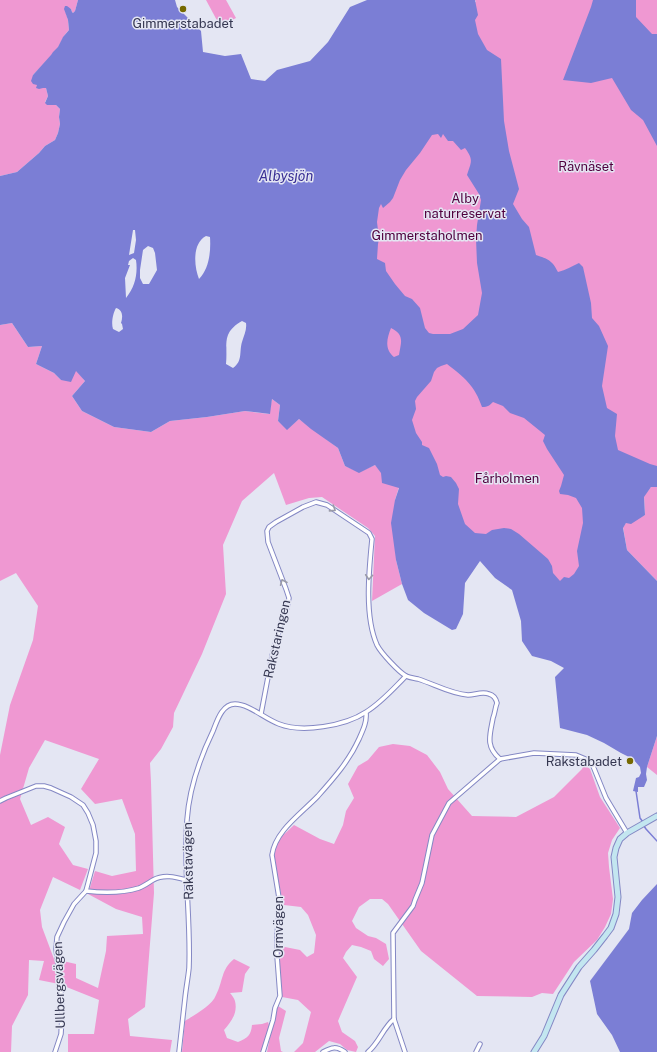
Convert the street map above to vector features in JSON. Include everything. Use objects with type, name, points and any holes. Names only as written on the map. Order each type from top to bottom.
[{"type":"street","name":"Rakstaringen","points":[[261,714],[272,656],[287,608],[288,598],[268,542],[267,531],[269,527],[276,522],[303,507],[316,502],[327,505],[369,533],[372,538],[368,586],[371,624],[378,646],[391,663],[406,676]]},
{"type":"street","name":"Rakstavägen","points":[[180,1052],[189,969],[186,880],[187,818],[193,784],[201,759],[221,712],[230,705],[235,704],[245,706],[279,724],[291,727],[304,729],[332,725],[366,713],[406,676]]},
{"type":"street","points":[[406,676],[452,692],[468,695],[488,693],[493,696],[497,703],[490,730],[490,738],[492,749],[500,759]]},
{"type":"street","name":"Ormvägen","points":[[263,1052],[273,1020],[275,1008],[280,996],[277,934],[280,904],[272,855],[273,847],[287,826],[317,797],[339,772],[353,752],[363,731],[366,713]]},
{"type":"street","points":[[404,1052],[394,1019],[394,933],[413,906],[422,883],[432,835],[449,803],[500,759],[534,753],[576,755],[588,760],[593,766],[606,798],[627,833]]},
{"type":"street","name":"Ullbergsvägen","points":[[0,801],[30,788],[44,786],[71,797],[83,805],[93,825],[96,841],[96,853],[86,891],[74,904],[57,937],[56,949],[62,1016],[61,1034],[55,1052]]},
{"type":"street","points":[[534,1052],[544,1036],[561,995],[579,967],[611,928],[616,914],[618,897],[614,862],[616,848],[620,839],[627,833],[656,816]]},
{"type":"street","points":[[86,891],[125,891],[140,888],[155,879],[170,876],[186,880]]},
{"type":"street","points":[[368,1052],[374,1047],[390,1022],[394,1019]]},
{"type":"street","points":[[476,1052],[480,1044]]},
{"type":"street","points":[[323,1052],[329,1049],[337,1048],[345,1052]]},
{"type":"green space","points":[[0,0],[78,0],[73,13],[69,8],[65,10],[69,30],[63,37],[54,53],[33,75],[37,84],[43,88],[46,88],[48,96],[45,102],[49,105],[56,105],[60,109],[60,124],[55,140],[45,146],[17,172],[0,176]]},
{"type":"green space","points":[[206,0],[226,0],[236,18],[220,26]]},
{"type":"green space","name":"Alby naturreservat","points":[[451,0],[476,2],[475,0],[657,0],[657,477],[626,468],[606,643],[441,519],[300,94]]},
{"type":"green space","points":[[12,323],[28,347],[42,346],[36,364],[54,373],[61,380],[76,370],[85,381],[72,396],[82,411],[114,427],[151,432],[170,421],[245,411],[269,414],[272,399],[280,405],[278,421],[287,429],[299,419],[338,448],[345,466],[359,472],[375,465],[399,487],[395,500],[396,560],[402,584],[372,601],[375,536],[368,528],[322,497],[309,498],[286,505],[274,473],[242,501],[223,545],[226,594],[202,654],[174,713],[173,727],[161,749],[150,763],[154,893],[145,1007],[128,1019],[130,1036],[172,1040],[170,1052],[68,1052],[68,1034],[94,1034],[99,1000],[59,984],[39,980],[44,961],[29,960],[28,995],[12,1026],[11,1052],[0,1052],[0,755],[10,705],[33,640],[38,606],[16,573],[0,581],[0,325]],"holes":[[[45,740],[99,759],[81,789],[95,804],[122,799],[135,834],[136,871],[112,876],[95,871],[88,894],[116,909],[142,917],[143,934],[107,936],[106,951],[98,988],[76,978],[76,964],[54,959],[42,927],[40,910],[53,877],[80,890],[88,869],[73,865],[59,844],[65,827],[48,817],[31,825],[20,799],[29,768]]]},
{"type":"green space","points":[[651,487],[657,487],[657,581],[627,550],[623,527],[626,523],[645,515],[644,496]]},
{"type":"green space","points":[[657,736],[657,775],[647,767]]},
{"type":"green space","points":[[393,744],[410,746],[427,755],[440,772],[448,789],[472,816],[516,817],[554,797],[582,769],[584,764],[590,769],[600,797],[620,828],[612,840],[608,853],[613,899],[611,914],[597,940],[574,962],[553,994],[542,993],[532,997],[477,996],[421,951],[388,904],[382,899],[370,899],[359,907],[352,921],[356,928],[368,936],[376,938],[386,944],[389,959],[383,966],[374,959],[371,951],[352,945],[343,958],[357,977],[338,1021],[342,1032],[355,1041],[358,1047],[356,1052],[347,1050],[340,1044],[329,1041],[315,1052],[294,1052],[303,1043],[311,1012],[298,1000],[282,997],[278,958],[280,946],[300,950],[307,957],[314,953],[316,935],[308,915],[301,907],[284,905],[278,882],[274,852],[277,841],[294,825],[320,839],[334,844],[343,825],[346,811],[354,798],[348,784],[358,766],[368,760],[379,747]]},
{"type":"green space","points":[[234,959],[250,967],[245,974],[242,992],[230,993],[235,1001],[236,1009],[224,1030],[227,1038],[238,1042],[248,1036],[252,1025],[268,1022],[269,1025],[263,1052],[182,1052],[185,1021],[211,1003],[218,990],[224,971]]},
{"type":"green space","points":[[278,1006],[286,1011],[279,1038],[281,1051],[283,1052],[267,1052],[275,1013]]},
{"type":"water","name":"Albysjön","points":[[78,0],[175,0],[177,7],[201,31],[203,52],[225,56],[241,54],[251,79],[265,81],[277,70],[310,61],[328,42],[350,7],[367,0],[475,0],[478,15],[475,20],[478,34],[487,50],[501,59],[504,121],[509,151],[519,189],[513,204],[529,227],[536,255],[549,260],[558,272],[579,263],[583,267],[591,303],[592,318],[599,326],[608,346],[602,386],[607,408],[617,414],[615,436],[618,450],[657,466],[657,487],[651,487],[644,497],[645,515],[631,524],[626,523],[623,528],[627,550],[657,581],[657,736],[647,767],[647,780],[644,787],[638,787],[638,792],[633,791],[636,778],[639,777],[641,773],[640,767],[633,759],[587,735],[560,728],[555,677],[564,668],[551,661],[532,656],[522,641],[521,621],[512,590],[495,578],[480,561],[465,583],[463,614],[456,629],[452,630],[424,613],[408,600],[396,560],[391,523],[395,500],[399,488],[382,483],[381,473],[375,465],[359,473],[345,466],[338,448],[299,419],[287,430],[278,421],[280,405],[272,399],[270,414],[245,411],[170,421],[151,432],[114,427],[82,411],[72,396],[85,381],[76,371],[71,382],[61,380],[54,373],[36,364],[42,346],[28,347],[12,323],[0,325],[0,176],[17,172],[45,146],[55,140],[60,124],[60,109],[56,105],[47,105],[45,103],[48,96],[46,88],[36,88],[37,85],[33,84],[31,81],[33,75],[58,47],[63,37],[69,30],[68,20],[64,9],[65,6],[71,9],[73,13]],"holes":[[[438,134],[441,138],[443,134],[448,141],[453,141],[461,150],[465,148],[471,158],[467,175],[481,200],[476,239],[477,263],[482,293],[478,315],[463,329],[450,334],[429,333],[425,328],[420,308],[412,299],[405,296],[395,284],[386,271],[385,263],[377,259],[379,239],[377,222],[379,208],[381,204],[383,208],[393,198],[400,180],[432,135]],[[133,230],[135,230],[136,240],[134,253],[129,255]],[[206,236],[210,237],[209,260],[199,279],[195,262],[198,244],[201,239]],[[148,246],[153,248],[157,270],[149,284],[143,284],[140,278],[143,250]],[[133,258],[136,260],[137,270],[135,280],[132,289],[126,298],[125,278],[130,265],[128,265],[129,261]],[[116,308],[120,310],[122,314],[121,323],[123,329],[119,332],[112,327]],[[242,321],[246,323],[246,330],[239,359],[233,368],[226,364],[226,345],[228,335],[235,325]],[[391,328],[400,336],[401,343],[399,355],[394,357],[391,354],[387,343]],[[447,364],[468,382],[476,393],[482,407],[489,406],[493,402],[503,406],[510,413],[524,418],[545,435],[543,441],[564,475],[559,491],[560,494],[576,498],[582,508],[583,523],[577,551],[579,566],[574,574],[569,578],[564,577],[560,581],[553,573],[552,566],[548,559],[511,529],[504,528],[492,530],[486,534],[475,533],[465,524],[458,504],[459,489],[456,483],[451,477],[443,477],[440,475],[437,464],[429,448],[422,445],[412,420],[416,409],[415,401],[431,381],[437,368]]]},
{"type":"water","points":[[593,0],[636,0],[636,17],[652,34],[657,34],[657,146],[643,120],[631,110],[612,78],[591,83],[563,80]]},
{"type":"water","points":[[657,884],[657,1052],[620,1052],[612,1035],[597,1014],[590,981],[629,929],[632,913]]},
{"type":"waterway","points":[[636,791],[640,818],[643,822]]},
{"type":"waterway","points":[[644,826],[657,841]]},
{"type":"place","name":"Gimmerstabadet","points":[[183,9]]},
{"type":"place","name":"Rakstabadet","points":[[630,761]]},
{"type":"park label","name":"Rävnäset","points":[[586,166]]},
{"type":"park label","name":"Gimmerstaholmen","points":[[427,235]]},
{"type":"park label","name":"Fårholmen","points":[[507,478]]}]
